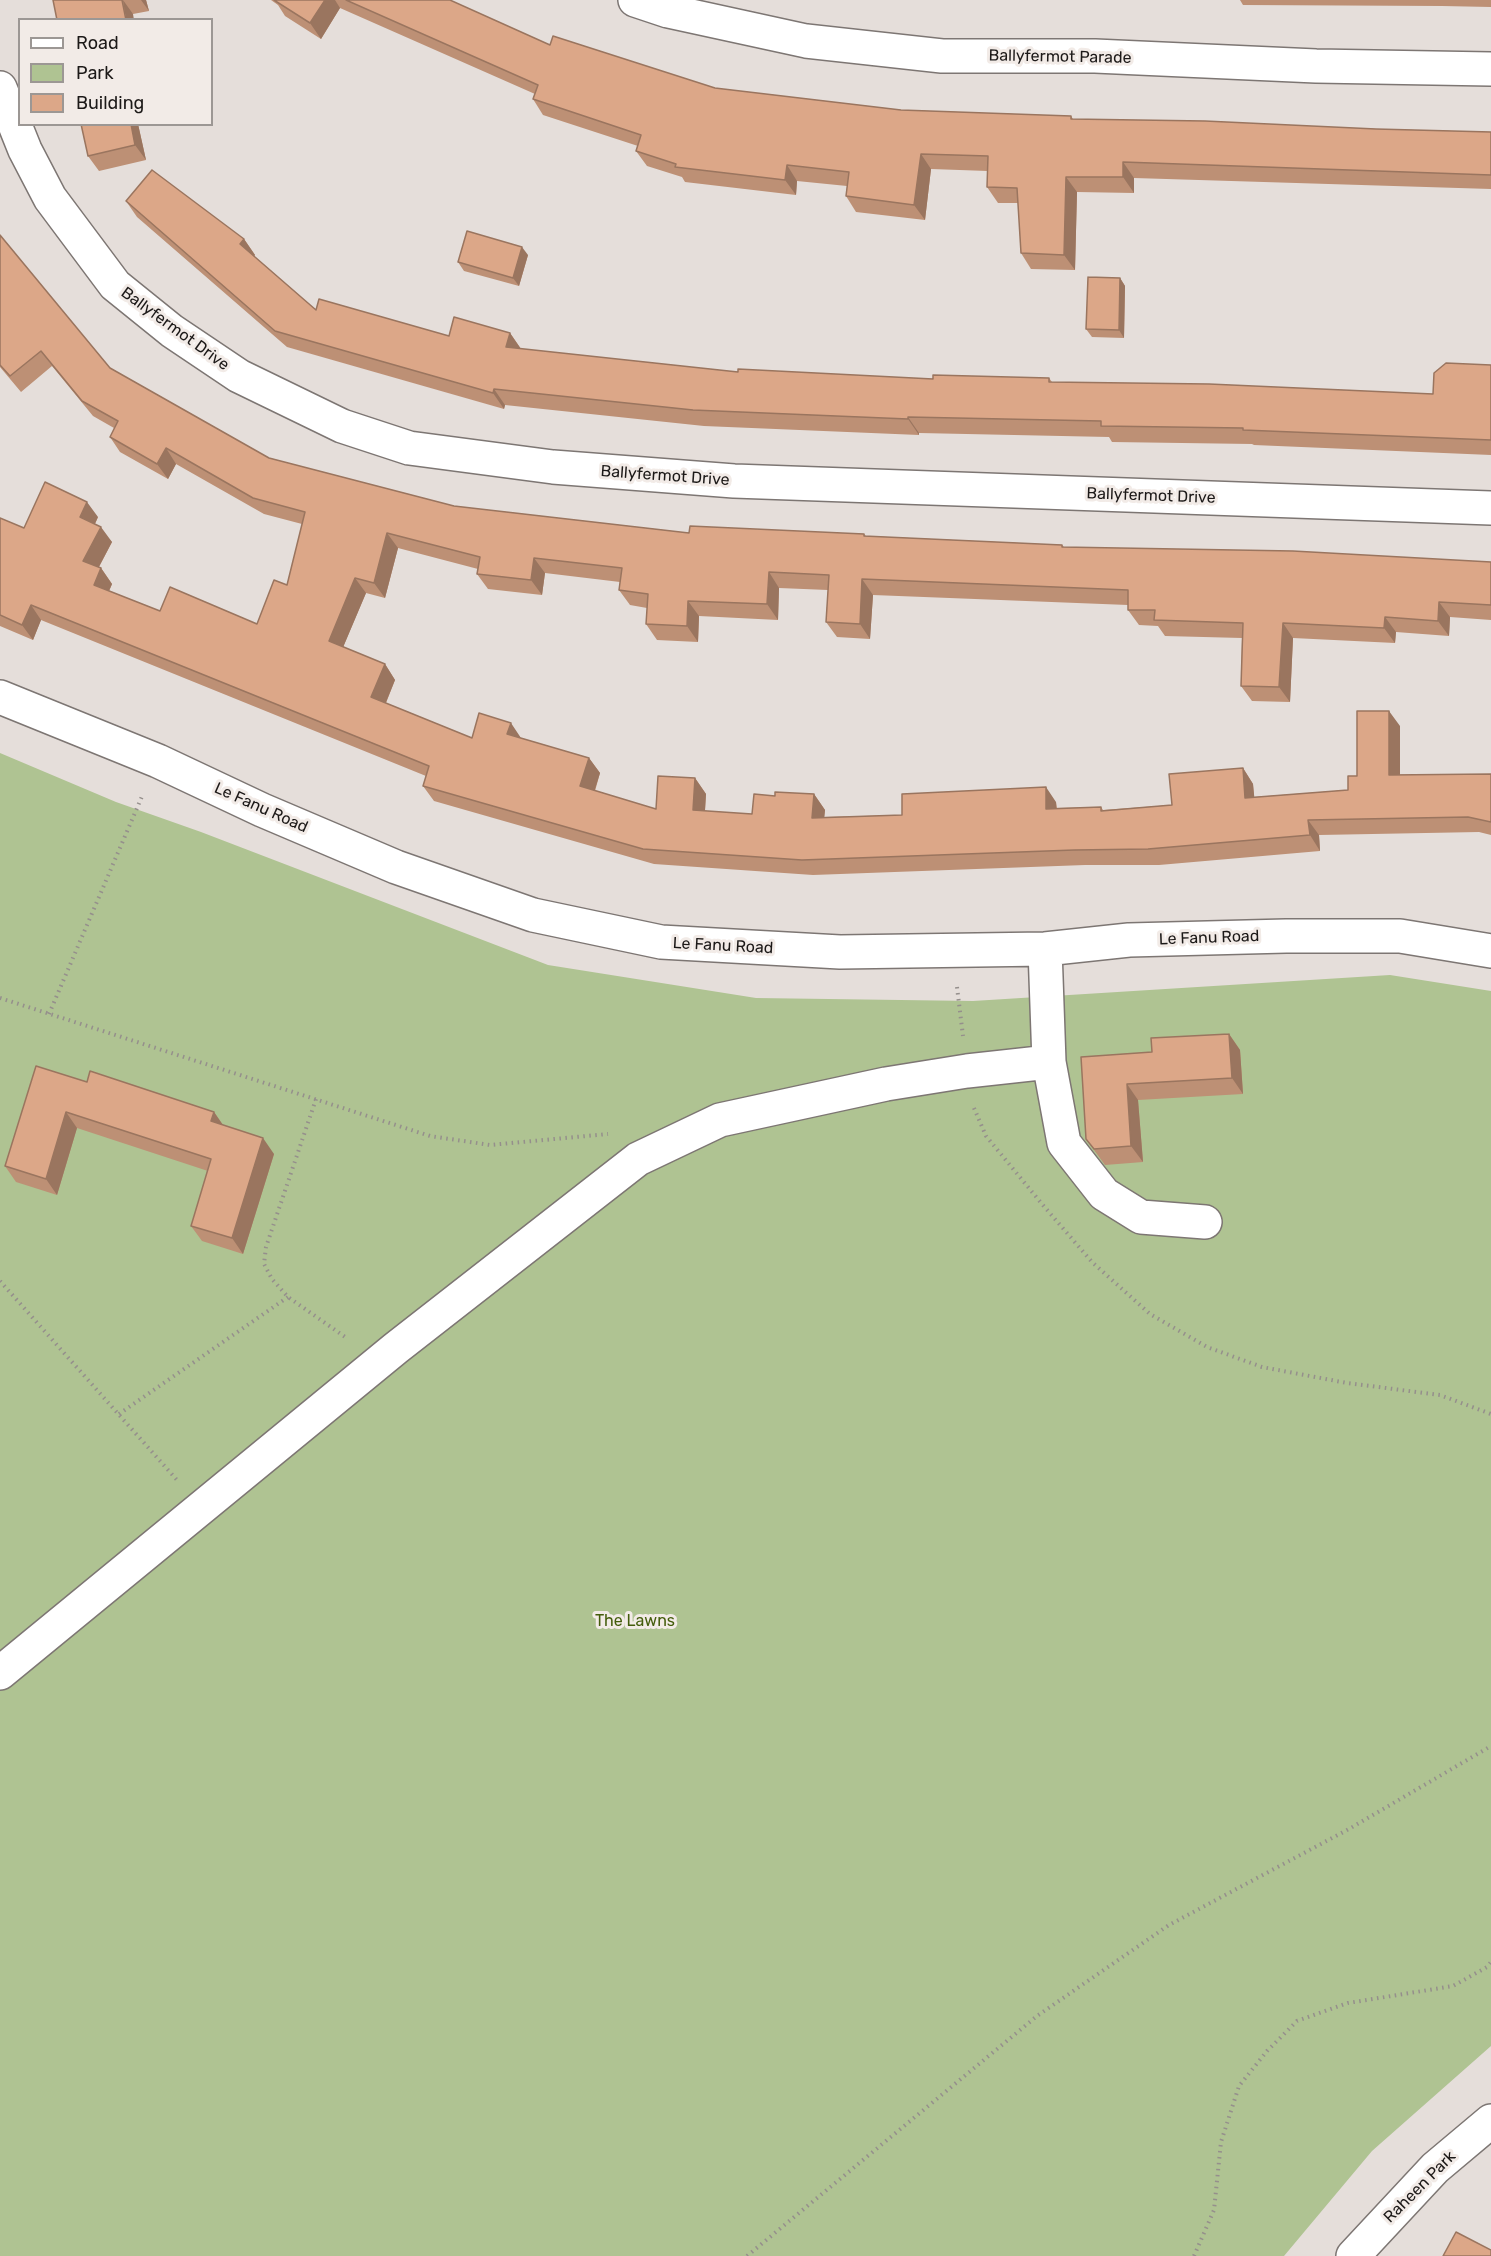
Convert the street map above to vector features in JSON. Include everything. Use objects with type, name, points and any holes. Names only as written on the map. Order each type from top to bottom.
[{"type":"street","name":"Ballyfermot Parade","points":[[635,0],[668,11],[806,41],[942,56],[1095,56],[1316,66],[1491,69]]},
{"type":"street","name":"Ballyfermot Drive","points":[[0,87],[25,150],[50,198],[115,285],[172,331],[239,376],[342,426],[409,448],[553,467],[734,481],[1491,508]]},
{"type":"street","name":"Le Fanu Road","points":[[0,697],[158,761],[262,810],[396,867],[533,915],[661,942],[840,952],[1045,949],[1130,940],[1400,936],[1491,951]]},
{"type":"street","points":[[1045,949],[1049,1062],[1064,1143],[1104,1194],[1141,1217],[1205,1222]]},
{"type":"street","points":[[0,1672],[380,1362],[638,1159],[720,1120],[886,1084],[968,1071],[1049,1062]]},
{"type":"street","name":"Raheen Park","points":[[1353,2256],[1435,2168],[1491,2121]]},
{"type":"path","points":[[49,1014],[86,923],[158,761]]},
{"type":"path","points":[[953,950],[968,1071],[968,1095],[986,1136],[1092,1262],[1150,1314],[1207,1347],[1262,1367],[1347,1383],[1440,1395],[1491,1414]]},
{"type":"path","points":[[0,998],[430,1136],[490,1145],[611,1134]]},
{"type":"path","points":[[316,1099],[266,1247],[264,1264],[272,1279],[288,1297],[380,1362]]},
{"type":"path","points":[[0,1281],[201,1508]]},
{"type":"path","points":[[119,1414],[288,1297]]},
{"type":"path","points":[[747,2256],[1037,2016],[1169,1925],[1349,1829],[1491,1746]]},
{"type":"path","points":[[1194,2256],[1214,2210],[1221,2142],[1239,2086],[1267,2051],[1297,2021],[1348,2003],[1454,1986],[1488,1967],[1491,1962]]},
{"type":"green space","name":"The Lawns","points":[[0,753],[116,802],[201,832],[548,965],[756,998],[973,1001],[1390,975],[1491,991],[1491,2046],[1372,2151],[1284,2256],[0,2256]]},
{"type":"building","points":[[53,0],[122,0],[126,18],[57,18]]},
{"type":"building","points":[[274,0],[325,0],[310,23]]},
{"type":"building","points":[[346,0],[450,0],[550,45],[553,36],[715,88],[901,110],[1071,116],[1071,119],[1205,121],[1491,132],[1491,175],[1123,162],[1123,177],[1066,177],[1064,255],[1021,253],[1017,188],[987,187],[988,156],[921,154],[914,205],[846,196],[849,172],[787,165],[785,180],[675,167],[676,164],[636,151],[641,135],[533,99],[538,85]]},
{"type":"building","points":[[81,126],[131,126],[135,145],[88,156]]},
{"type":"building","points":[[152,170],[244,239],[240,244],[316,310],[319,299],[449,336],[454,317],[510,333],[506,347],[738,372],[738,369],[933,379],[933,375],[1049,378],[1049,382],[1209,384],[1433,394],[1434,373],[1446,363],[1491,365],[1491,440],[1243,430],[1243,428],[1101,426],[1101,421],[908,417],[908,419],[693,410],[494,389],[493,393],[275,331],[126,201]]},
{"type":"building","points":[[467,231],[522,247],[513,278],[458,262]]},
{"type":"building","points":[[0,235],[110,368],[269,458],[454,506],[689,533],[690,526],[1062,545],[1062,547],[1293,551],[1491,562],[1491,605],[1439,602],[1438,621],[1385,617],[1384,628],[1283,623],[1279,687],[1241,686],[1243,623],[1154,620],[1155,610],[1128,610],[1128,590],[862,579],[860,624],[826,622],[829,575],[769,572],[767,604],[688,601],[687,626],[646,624],[648,594],[619,590],[622,568],[534,558],[531,580],[477,574],[480,557],[387,533],[374,583],[355,578],[329,641],[385,664],[371,697],[472,738],[479,713],[511,723],[507,734],[589,758],[580,786],[656,809],[658,776],[695,778],[693,810],[752,814],[754,794],[775,796],[775,792],[814,794],[812,818],[902,815],[902,794],[1046,787],[1046,809],[1101,807],[1101,811],[1172,805],[1169,774],[1243,768],[1245,798],[1348,790],[1348,776],[1357,776],[1357,711],[1389,711],[1389,775],[1491,774],[1491,822],[1468,817],[1308,820],[1310,835],[1148,849],[802,860],[643,849],[423,786],[429,766],[31,605],[22,625],[0,615],[0,518],[24,528],[45,482],[87,502],[80,517],[101,527],[83,561],[101,568],[94,585],[160,611],[170,587],[257,624],[274,580],[287,585],[305,512],[253,498],[166,448],[157,464],[110,437],[118,421],[82,401],[41,351],[10,376],[0,365]]},
{"type":"building","points":[[1088,277],[1120,278],[1119,330],[1086,329]]},
{"type":"building","points":[[1229,1034],[1232,1078],[1127,1084],[1131,1146],[1094,1149],[1086,1139],[1081,1057],[1152,1052],[1151,1038]]},
{"type":"building","points":[[36,1066],[87,1082],[90,1071],[214,1112],[211,1121],[263,1138],[232,1238],[191,1226],[211,1159],[66,1112],[46,1179],[5,1166]]},
{"type":"building","points":[[1456,2232],[1491,2250],[1491,2256],[1443,2256]]}]
